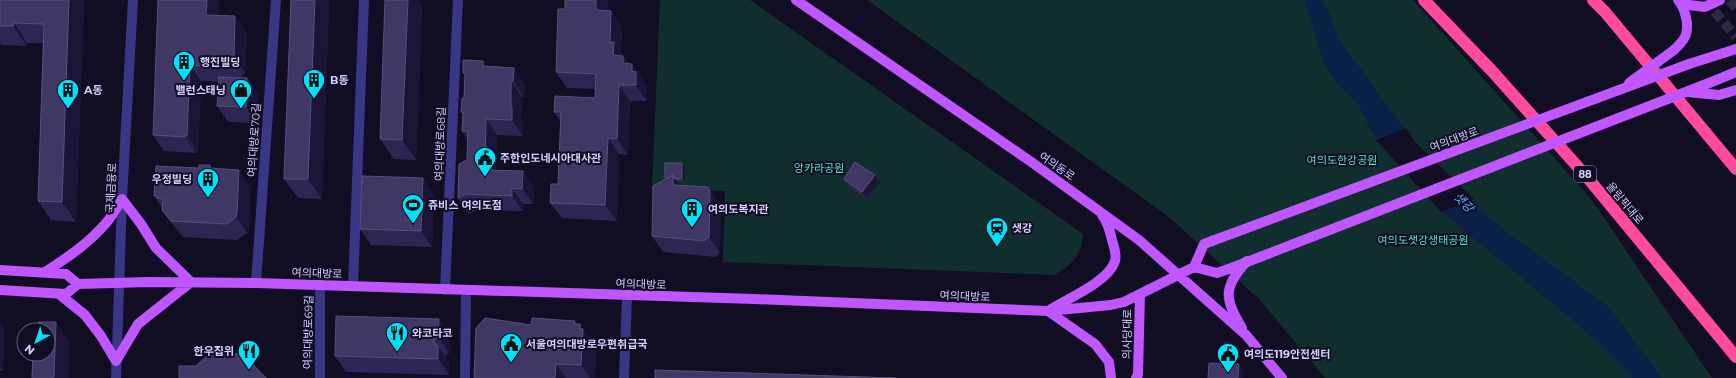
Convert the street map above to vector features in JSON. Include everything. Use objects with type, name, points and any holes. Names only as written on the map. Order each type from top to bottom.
[{"type":"highway","name":"올림픽대로","points":[[1424,0],[1492,71],[1587,177],[1736,357]]},
{"type":"highway","points":[[1593,0],[1605,12],[1736,169]]},
{"type":"main road","name":"여의동로","points":[[796,0],[1099,210],[1139,240],[1246,335],[1282,378]]},
{"type":"main road","points":[[1679,2],[1705,8],[1720,0]]},
{"type":"main road","points":[[1618,90],[1674,50],[1686,36],[1687,23],[1679,2]]},
{"type":"main road","name":"여의대방로","points":[[0,290],[66,294],[78,284],[191,282],[353,286],[1048,311],[1111,305],[1124,302],[1194,267],[1204,244],[1618,90],[1689,64],[1736,49]]},
{"type":"main road","points":[[1194,267],[1217,273],[1235,270],[1247,261],[1736,72]]},
{"type":"main road","points":[[1687,92],[1719,95],[1736,90]]},
{"type":"main road","points":[[45,272],[70,256],[92,238],[107,222],[122,199],[141,224],[156,248],[191,282],[138,324],[116,361],[101,336],[85,315],[59,294]]},
{"type":"main road","points":[[1099,210],[1107,221],[1116,253],[1112,267],[1104,277],[1048,311],[1095,344],[1109,362],[1111,378]]},
{"type":"main road","points":[[0,270],[66,274],[78,284]]},
{"type":"main road","points":[[1235,270],[1228,298],[1232,310],[1246,335]]},
{"type":"main road","name":"의사당대로","points":[[1138,377],[1140,294]]},
{"type":"street","name":"국제금융로","points":[[116,378],[118,283],[133,0]]},
{"type":"street","name":"여의대방로70길","points":[[256,283],[276,0]]},
{"type":"street","points":[[353,286],[364,0]]},
{"type":"street","name":"여의대방로68길","points":[[446,290],[458,0]]},
{"type":"street","name":"여의대방로69길","points":[[320,285],[320,378]]},
{"type":"street","points":[[466,290],[466,378]]},
{"type":"street","points":[[624,378],[627,296]]},
{"type":"green space","name":"앙카라공원","points":[[660,0],[750,0],[1083,234],[1081,247],[1075,258],[1071,263],[1054,275],[723,262],[725,191],[652,188]]},
{"type":"green space","name":"여의도한강공원","points":[[867,0],[1413,0],[1592,200],[1712,378],[1325,378],[1259,299],[1169,217]]},
{"type":"water","points":[[1304,0],[1322,0],[1327,7],[1339,39],[1415,144],[1491,220],[1610,308],[1662,378],[1633,378],[1593,337],[1447,216],[1372,133],[1359,105],[1340,87],[1325,66]]},
{"type":"pier","points":[[1406,128],[1416,143],[1474,199],[1441,212],[1376,140]]},
{"type":"building","points":[[0,0],[69,0],[62,202],[38,201],[44,24],[14,23],[13,26],[0,26]]},
{"type":"building","points":[[158,0],[207,0],[206,15],[235,16],[234,57],[222,67],[190,65],[187,136],[185,135],[185,137],[153,135]]},
{"type":"building","points":[[291,0],[315,0],[308,179],[284,179]]},
{"type":"building","points":[[385,0],[408,0],[402,140],[380,139]]},
{"type":"building","points":[[565,0],[596,0],[596,10],[611,11],[610,42],[614,42],[613,55],[623,56],[623,63],[632,64],[632,71],[636,72],[636,85],[619,85],[617,139],[608,138],[605,205],[550,203],[551,184],[558,184],[561,112],[554,112],[555,96],[595,98],[596,74],[556,72],[558,9],[565,9]]},
{"type":"building","points":[[463,60],[483,61],[483,66],[514,68],[513,81],[511,81],[512,120],[486,119],[485,170],[523,171],[522,189],[512,188],[512,196],[466,194],[458,198],[459,164],[467,160],[468,131],[462,131],[463,112],[461,112],[462,98],[464,98],[465,73],[463,73]]},
{"type":"building","points":[[219,77],[247,78],[246,107],[217,106]]},
{"type":"building","points":[[855,162],[875,175],[862,192],[844,179]]},
{"type":"building","points":[[665,163],[682,163],[682,179],[675,179],[673,175],[665,178]]},
{"type":"building","name":"우정빌딩","points":[[199,165],[210,165],[210,168],[239,170],[237,214],[236,217],[226,224],[171,221],[162,210],[163,199],[154,196],[156,166],[199,168]]},
{"type":"building","points":[[673,175],[673,185],[708,187],[710,191],[709,237],[704,241],[652,236],[653,186]]},
{"type":"building","points":[[362,176],[423,178],[421,231],[360,229]]},
{"type":"building","points":[[336,316],[439,319],[438,337],[433,342],[438,346],[438,359],[335,356]]},
{"type":"building","points":[[485,318],[531,325],[532,318],[575,321],[574,324],[580,324],[580,329],[583,329],[581,365],[556,364],[555,378],[474,378],[476,328]]},
{"type":"building","points":[[210,353],[243,354],[266,378],[179,378],[179,366],[196,366]]},
{"type":"building","points":[[33,362],[55,362],[54,378],[32,378]]},
{"type":"building","points":[[1209,363],[1239,364],[1238,378],[1208,378]]},
{"type":"building","points":[[655,370],[896,378],[655,378]]},
{"type":"tunnel","points":[[1705,0],[1736,37]]},
{"type":"tunnel","points":[[1730,0],[1736,8]]},
{"type":"place","name":"행진빌딩","points":[[184,82]]},
{"type":"place","name":"B동","points":[[314,100]]},
{"type":"place","name":"A동","points":[[68,110]]},
{"type":"place","name":"밸런스태닝","points":[[241,110]]},
{"type":"place","name":"주한인도네시아대사관","points":[[485,178]]},
{"type":"place","name":"우정빌딩","points":[[208,198]]},
{"type":"place","name":"쥬비스 여의도점","points":[[413,224]]},
{"type":"place","name":"여의도복지관","points":[[692,228]]},
{"type":"place","name":"샛강","points":[[997,248]]},
{"type":"place","name":"와코타코","points":[[397,352]]},
{"type":"place","name":"서울여의대방로우편취급국","points":[[511,364]]},
{"type":"place","name":"한우집위","points":[[249,370]]},
{"type":"place","name":"여의도119안전센터","points":[[1228,374]]},
{"type":"park label","name":"여의도샛강생태공원","points":[[1423,240]]}]
